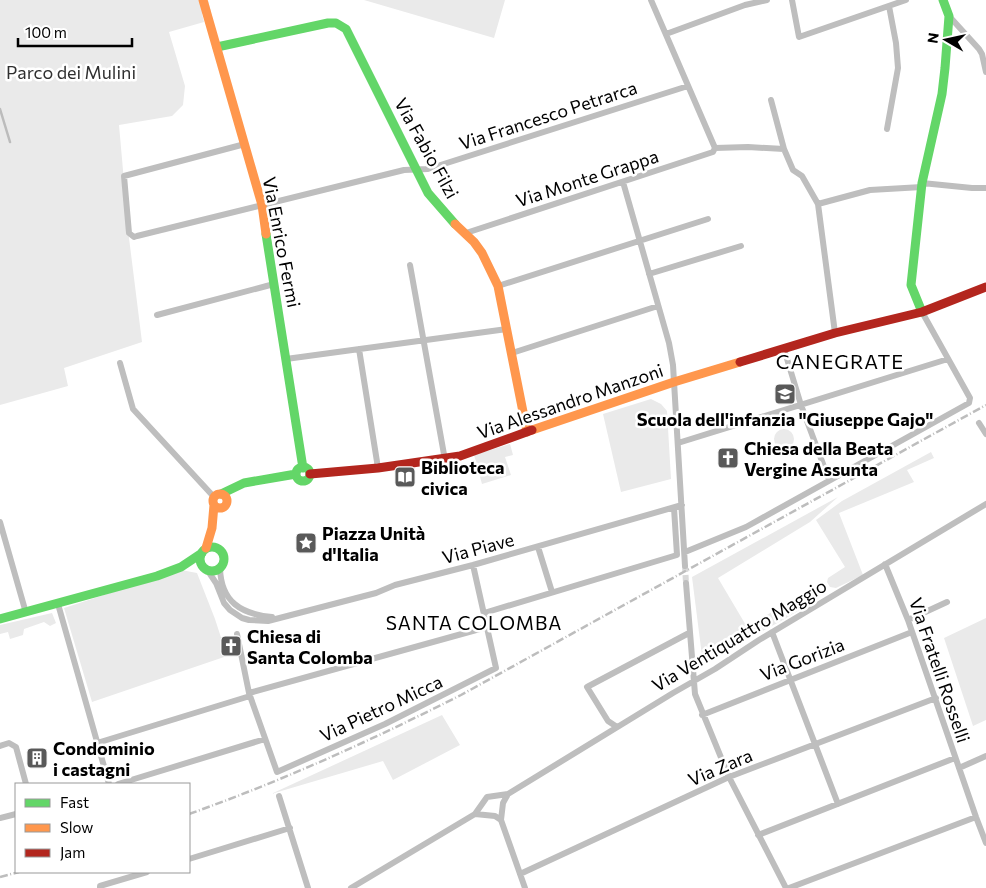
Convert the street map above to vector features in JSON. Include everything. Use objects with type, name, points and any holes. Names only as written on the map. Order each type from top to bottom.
[{"type":"street","name":"Via Enrico Fermi","points":[[203,0],[262,206],[301,449],[300,471]]},
{"type":"street","points":[[651,0],[715,148],[784,149]]},
{"type":"street","points":[[666,34],[746,5],[767,0]]},
{"type":"street","points":[[792,0],[799,37],[906,0]]},
{"type":"street","points":[[684,552],[746,526],[969,403],[970,398],[922,312],[911,285],[922,185],[942,94],[952,25],[943,0]]},
{"type":"street","points":[[887,129],[898,68],[896,43],[889,6]]},
{"type":"street","name":"Via Fabio Filzi","points":[[217,47],[328,23],[340,24],[346,29],[416,170],[434,201],[466,233],[482,253],[498,286],[527,432]]},
{"type":"street","points":[[952,25],[979,48],[986,72]]},
{"type":"street","name":"Via Francesco Petrarca","points":[[244,144],[124,176],[128,230],[131,235],[137,236],[404,170],[428,169],[688,86]]},
{"type":"street","points":[[771,100],[784,149],[793,170],[802,176],[818,204],[835,334]]},
{"type":"street","name":"Via Monte Grappa","points":[[466,233],[713,152],[715,148]]},
{"type":"street","points":[[623,182],[638,241],[669,343],[674,382],[685,566]]},
{"type":"street","points":[[818,204],[870,190],[922,185],[986,188]]},
{"type":"street","points":[[498,286],[708,219]]},
{"type":"street","points":[[649,274],[740,246]]},
{"type":"street","points":[[410,265],[445,460]]},
{"type":"street","points":[[157,315],[274,284]]},
{"type":"street","name":"Via Alessandro Manzoni","points":[[219,501],[244,483],[300,471],[298,478],[304,481],[308,480],[310,474],[445,460],[460,456],[674,382],[835,334],[922,312],[986,287]]},
{"type":"street","points":[[512,353],[658,306]]},
{"type":"street","points":[[286,359],[507,329]]},
{"type":"street","points":[[359,349],[378,468]]},
{"type":"street","points":[[784,349],[801,405],[829,480]]},
{"type":"street","points":[[678,443],[948,359]]},
{"type":"street","points":[[120,363],[133,409],[219,501],[200,562],[216,583],[224,603],[240,613]]},
{"type":"street","points":[[979,423],[986,434]]},
{"type":"street","name":"Via Ventiquattro Maggio","points":[[483,801],[490,796],[508,794],[715,669],[772,632],[986,504]]},
{"type":"street","name":"Via Piave","points":[[240,613],[259,621],[281,618],[682,505]]},
{"type":"street","points":[[484,613],[677,554],[674,508]]},
{"type":"street","points":[[0,522],[26,613]]},
{"type":"street","points":[[212,528],[218,548],[222,552],[224,559],[220,568],[224,590],[240,613]]},
{"type":"street","points":[[0,619],[58,604],[178,568],[192,561],[204,550],[212,546],[218,548]]},
{"type":"street","points":[[538,546],[552,592]]},
{"type":"street","name":"Via Fratelli Rosselli","points":[[886,564],[936,698],[955,758],[986,843]]},
{"type":"street","points":[[97,743],[250,695],[487,627],[473,565]]},
{"type":"street","points":[[178,568],[214,571],[220,568]]},
{"type":"street","points":[[686,583],[694,694],[729,778],[787,888],[976,817]]},
{"type":"street","points":[[908,620],[947,602]]},
{"type":"street","points":[[58,604],[109,783]]},
{"type":"street","name":"Via Pietro Micca","points":[[265,739],[277,772],[385,724],[496,668],[487,627]]},
{"type":"street","points":[[772,632],[838,804]]},
{"type":"street","name":"Via Gorizia","points":[[702,715],[912,632]]},
{"type":"street","points":[[617,727],[608,721],[587,687],[689,633]]},
{"type":"street","points":[[121,783],[265,739],[250,695],[238,634]]},
{"type":"street","name":"Via Zara","points":[[520,874],[729,778],[936,698]]},
{"type":"street","points":[[608,721],[609,732]]},
{"type":"street","points":[[0,746],[9,743],[16,747],[26,783]]},
{"type":"street","points":[[959,768],[986,756]]},
{"type":"street","points":[[758,835],[955,758]]},
{"type":"street","name":"Via Ventiquattro Maggio","points":[[501,820],[503,803],[508,794]]},
{"type":"street","points":[[278,796],[308,888]]},
{"type":"street","points":[[495,796],[500,798],[503,803]]},
{"type":"street","points":[[352,888],[475,814],[483,801]]},
{"type":"street","points":[[483,801],[482,807],[486,814]]},
{"type":"street","points":[[495,816],[502,812]]},
{"type":"street","points":[[0,818],[15,814]]},
{"type":"street","points":[[475,814],[495,816],[501,820],[525,888]]},
{"type":"street","points":[[190,859],[290,828]]},
{"type":"street","points":[[100,887],[144,873]]},
{"type":"green space","name":"Parco dei Mulini","points":[[0,0],[208,0],[211,12],[202,14],[204,22],[169,32],[185,86],[183,105],[172,116],[119,125],[129,238],[142,342],[64,368],[68,386],[0,405]]},
{"type":"green space","points":[[364,0],[505,0],[494,38]]},
{"type":"green space","points":[[651,399],[661,404],[667,411],[671,479],[621,492],[603,414]]},
{"type":"green space","points":[[784,429],[791,432],[794,439],[791,446],[784,449],[777,446],[774,439],[777,432]]},
{"type":"green space","points":[[510,444],[513,455],[505,457],[511,475],[482,484],[474,455]]},
{"type":"green space","points":[[931,452],[934,458],[907,470],[914,482],[839,513],[863,575],[836,588],[830,587],[827,582],[828,578],[845,567],[816,520],[842,501]]},
{"type":"green space","points":[[838,497],[810,522],[718,578],[747,627],[813,587],[818,588],[820,592],[818,599],[710,659],[705,659],[702,656],[692,577]]},
{"type":"green space","points":[[181,570],[197,573],[227,656],[92,702],[64,608]]},
{"type":"green space","points":[[52,613],[56,623],[50,626],[44,622],[24,629],[23,635],[10,639],[8,632],[0,634],[0,625]]},
{"type":"green space","points":[[986,618],[986,720],[973,726],[944,638]]},
{"type":"green space","points":[[442,715],[460,745],[393,780],[383,761],[271,794]]},
{"type":"waterway","points":[[0,109],[10,142]]},
{"type":"tunnel","points":[[685,566],[686,583]]},
{"type":"railway","points":[[190,814],[327,759],[461,695],[986,405]]},
{"type":"railway","points":[[0,877],[15,873]]},
{"type":"traffic: fast","points":[[922,312],[911,285],[922,183],[942,94],[945,68],[949,16],[943,0]]},
{"type":"traffic: fast","points":[[217,47],[328,23],[336,23],[346,29],[428,193],[455,224]]},
{"type":"traffic: fast","points":[[266,234],[303,468]]},
{"type":"traffic: fast","points":[[303,467],[308,469],[310,474],[308,479],[303,481],[298,479],[296,474],[298,469],[303,467]]},
{"type":"traffic: fast","points":[[221,494],[244,483],[296,474]]},
{"type":"traffic: fast","points":[[212,547],[221,550],[224,559],[221,568],[212,571],[203,568],[200,559],[203,550],[212,547]]},
{"type":"traffic: fast","points":[[0,619],[157,576],[181,567],[202,553]]},
{"type":"traffic: slow","points":[[203,0],[262,205],[266,234]]},
{"type":"traffic: slow","points":[[455,224],[474,242],[482,253],[498,286],[527,432]]},
{"type":"traffic: slow","points":[[532,430],[740,362]]},
{"type":"traffic: slow","points":[[220,494],[225,496],[227,501],[225,506],[220,508],[215,506],[213,501],[215,496],[220,494]]},
{"type":"traffic: slow","points":[[206,548],[212,528],[214,505]]},
{"type":"traffic: jam","points":[[740,362],[835,333],[922,312],[986,287]]},
{"type":"traffic: jam","points":[[310,474],[378,468],[460,456],[532,430]]},
{"type":"place","name":"Scuola dell'infanzia \"Giuseppe Gajo\"","points":[[785,394]]},
{"type":"place","name":"Chiesa della Beata Vergine Assunta","points":[[728,458]]},
{"type":"place","name":"Biblioteca civica","points":[[405,477]]},
{"type":"place","name":"Piazza Unità d'Italia","points":[[306,543]]},
{"type":"place","name":"Chiesa di Santa Colomba","points":[[231,646]]},
{"type":"place","name":"Condominio i castagni","points":[[37,758]]},
{"type":"district","name":"CANEGRATE","points":[[840,361]]},
{"type":"district","name":"SANTA COLOMBA","points":[[474,622]]}]
